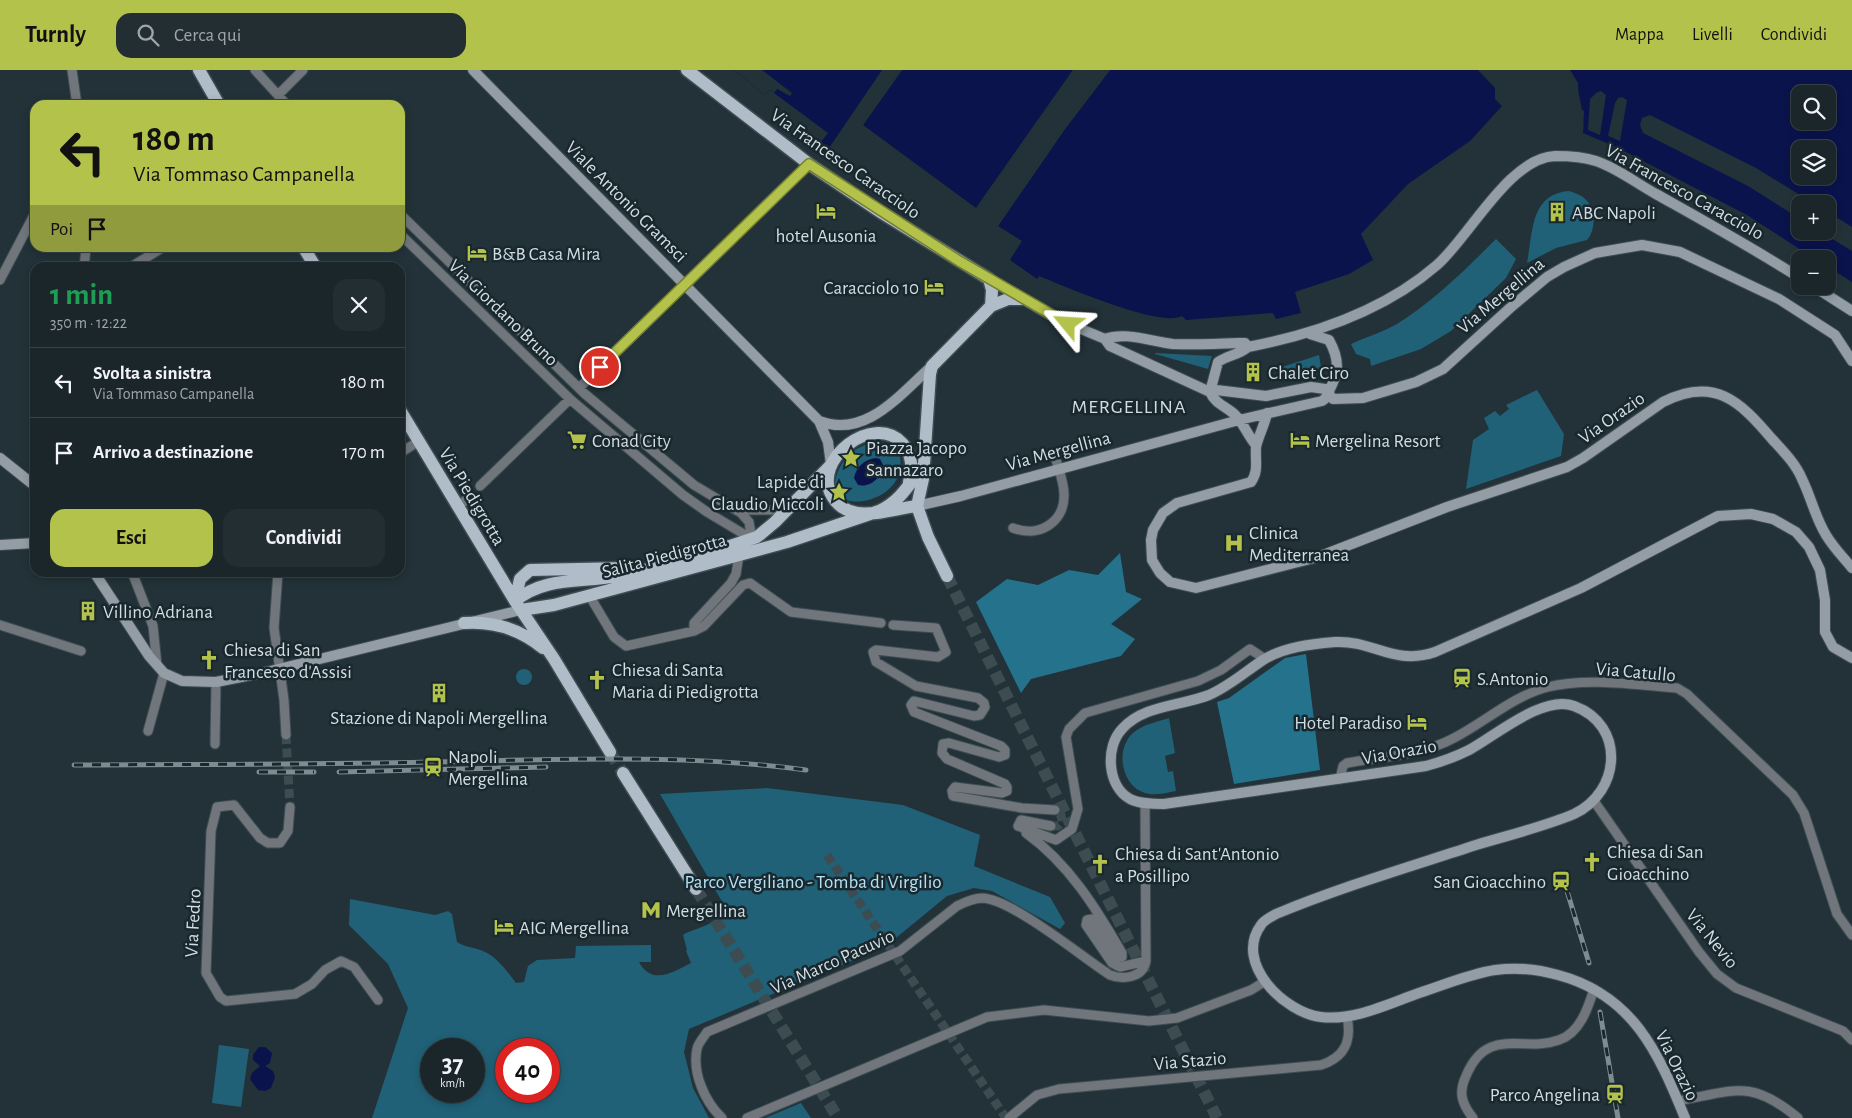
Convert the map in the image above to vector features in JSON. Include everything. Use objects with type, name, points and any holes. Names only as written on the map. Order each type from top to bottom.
[{"type":"main road","points":[[199,70],[216,100]]},
{"type":"main road","name":"Via Francesco Caracciolo","points":[[687,70],[809,164],[991,284]]},
{"type":"main road","points":[[991,284],[991,306]]},
{"type":"main road","points":[[947,576],[928,537],[917,506],[924,464],[932,366],[991,306],[1008,299],[1021,299]]},
{"type":"main road","name":"Via Piedigrotta","points":[[405,418],[518,606],[553,657],[610,752]]},
{"type":"main road","points":[[746,547],[766,531],[831,465],[844,449],[867,435],[888,434],[897,438],[924,464]]},
{"type":"main road","points":[[905,445],[911,465],[907,487]]},
{"type":"main road","points":[[746,547],[803,537],[879,512],[895,502],[924,464]]},
{"type":"main road","points":[[831,465],[828,484],[836,502],[848,510],[857,513],[879,512]]},
{"type":"main road","name":"Via Mergellina","points":[[879,512],[917,506]]},
{"type":"main road","name":"Salita Piedigrotta","points":[[518,606],[533,589],[565,581],[612,577],[658,565],[746,547]]},
{"type":"main road","name":"Salita Piedigrotta","points":[[518,606],[541,608],[746,547]]},
{"type":"main road","name":"Salita Piedigrotta","points":[[518,606],[520,579],[524,573],[531,570],[658,565]]},
{"type":"main road","points":[[564,602],[573,590],[571,584],[565,581]]},
{"type":"main road","points":[[464,623],[485,623],[508,628],[530,638],[553,657]]},
{"type":"main road","points":[[624,773],[696,889]]},
{"type":"street","points":[[72,70],[76,100]]},
{"type":"street","points":[[255,70],[282,100]]},
{"type":"street","points":[[278,95],[303,70]]},
{"type":"street","name":"Viale Antonio Gramsci","points":[[473,70],[819,421]]},
{"type":"street","name":"Via Francesco Caracciolo","points":[[1105,340],[1114,336],[1125,336],[1174,344],[1239,343],[1245,344],[1248,347],[1310,334],[1348,319],[1388,299],[1437,265],[1459,243],[1508,182],[1527,166],[1553,156],[1598,162],[1754,249],[1791,272]]},
{"type":"street","points":[[579,388],[809,164]]},
{"type":"street","points":[[405,219],[579,388],[688,481],[712,498],[738,510],[749,522],[746,547],[734,579],[694,623],[694,631]]},
{"type":"street","points":[[0,280],[30,223]]},
{"type":"street","name":"Via Giordano Bruno","points":[[405,239],[570,399],[746,547]]},
{"type":"street","name":"Via Mergellina","points":[[1210,392],[1216,390],[1266,396],[1311,386],[1325,388],[1333,400],[1363,398],[1416,382],[1443,369],[1510,308],[1548,277],[1564,267],[1595,253],[1642,245],[1680,252],[1780,299],[1835,335],[1852,362]]},
{"type":"street","points":[[140,262],[156,252]]},
{"type":"street","name":"Via Francesco Caracciolo","points":[[991,284],[1057,319],[1105,340],[1110,346],[1210,392],[1214,401],[1233,413],[1239,420]]},
{"type":"street","points":[[1827,295],[1852,311]]},
{"type":"street","points":[[1310,334],[1329,340],[1335,351],[1338,375],[1328,393]]},
{"type":"street","points":[[1210,392],[1218,362],[1229,355],[1242,352],[1248,347]]},
{"type":"street","points":[[819,421],[832,425],[847,425],[869,419],[932,366]]},
{"type":"street","name":"Via Orazio","points":[[1267,413],[1264,428],[1256,445],[1257,472],[1251,482],[1177,503],[1163,513],[1156,524],[1151,540],[1152,560],[1160,573],[1170,582],[1196,588],[1318,557],[1447,507],[1567,467],[1583,458],[1663,402],[1677,395],[1704,390],[1716,392],[1742,406],[1792,462],[1802,477],[1818,520],[1827,537],[1852,568]]},
{"type":"street","name":"Via Mergellina","points":[[917,506],[1058,465],[1322,401],[1328,393]]},
{"type":"street","points":[[480,486],[570,399]]},
{"type":"street","points":[[1239,420],[1256,445]]},
{"type":"street","points":[[819,421],[827,438],[831,465]]},
{"type":"street","points":[[405,450],[419,441]]},
{"type":"street","points":[[0,458],[30,482]]},
{"type":"street","points":[[1013,528],[1026,533],[1035,532],[1047,527],[1055,519],[1063,507],[1064,494],[1058,465]]},
{"type":"street","points":[[458,508],[470,496]]},
{"type":"street","points":[[738,510],[786,510]]},
{"type":"street","name":"Via Orazio","points":[[1685,1118],[1657,1054],[1643,1032],[1611,998],[1578,981],[1534,968],[1495,970],[1470,976],[1347,1017],[1320,1017],[1290,1007],[1264,982],[1255,957],[1254,946],[1260,926],[1276,914],[1366,882],[1546,824],[1575,813],[1594,801],[1607,782],[1611,771],[1612,758],[1610,745],[1602,728],[1591,715],[1574,705],[1565,704],[1538,710],[1469,750],[1446,761],[1426,766],[1179,802],[1145,803],[1124,794],[1113,774],[1111,751],[1116,737],[1120,730],[1140,715],[1209,695],[1264,659],[1291,649],[1336,642],[1359,644],[1400,657],[1426,655],[1581,588],[1718,516],[1750,514],[1774,519],[1796,532],[1809,548],[1820,570],[1825,600],[1824,632],[1833,647],[1852,658]]},
{"type":"street","points":[[0,545],[30,543]]},
{"type":"street","points":[[97,577],[161,669],[182,681],[216,682],[280,669],[464,623]]},
{"type":"street","points":[[134,577],[152,621],[161,669],[148,731]]},
{"type":"street","points":[[278,577],[274,628],[286,736]]},
{"type":"street","points":[[589,594],[614,638],[622,645],[631,646],[694,631],[704,626],[746,584],[753,584],[778,605],[791,612],[881,623]]},
{"type":"street","name":"Salita Piedigrotta","points":[[464,623],[496,615],[518,606]]},
{"type":"street","points":[[0,625],[81,651]]},
{"type":"street","points":[[893,625],[936,628],[946,652],[938,657],[876,650],[873,652],[876,662],[916,686],[978,698],[984,703],[985,707],[980,715],[974,716],[914,701],[911,705],[914,712],[999,745],[1005,750],[1005,755],[999,757],[951,744],[943,744],[942,753],[947,759],[1005,784],[1007,787],[1007,792],[1002,793],[955,787],[952,791],[953,796],[1022,808],[1055,810]]},
{"type":"street","points":[[1018,826],[1058,840],[1072,830],[1078,817],[1066,737],[1081,716],[1089,711],[1198,681],[1221,670],[1248,650],[1254,650],[1264,659]]},
{"type":"street","points":[[215,744],[216,682]]},
{"type":"street","name":"Via Catullo","points":[[1340,779],[1343,766],[1347,763],[1415,751],[1440,744],[1466,732],[1529,693],[1545,688],[1572,682],[1677,688],[1687,694],[1792,794],[1804,813],[1837,914],[1852,935]]},
{"type":"street","name":"Via Nevio","points":[[1594,801],[1699,952],[1717,974],[1736,988],[1843,1031],[1852,1040]]},
{"type":"street","points":[[1018,826],[1062,863],[1098,911],[1122,953],[1122,957],[1118,958],[1114,955],[1092,919],[1087,920],[1086,925],[1112,963],[1120,967],[1146,962],[1145,803]]},
{"type":"street","name":"Via Fedro","points":[[290,807],[288,831],[280,842],[268,843],[260,838],[234,805],[217,807],[212,831],[206,974],[220,997],[226,1001],[252,1000],[295,994],[312,984],[325,970],[341,961],[354,968],[378,1000]]},
{"type":"street","points":[[1018,826],[1021,820],[1051,826]]},
{"type":"street","name":"Via Marco Pacuvio","points":[[722,1118],[710,1106],[702,1088],[696,1064],[697,1047],[707,1032],[900,951],[957,906],[966,902],[984,898],[1005,905],[1116,978],[1132,976],[1140,972],[1145,967],[1146,962]]},
{"type":"street","points":[[746,1118],[987,1017],[1044,1010],[1149,1021],[1177,1018],[1251,990],[1264,982]]},
{"type":"street","points":[[1473,1118],[1462,1099],[1461,1086],[1469,1067],[1479,1056],[1494,1046],[1505,1043],[1558,1041],[1575,1030],[1589,1006],[1594,989]]},
{"type":"street","name":"Via Stazio","points":[[1009,1118],[1037,1095],[1059,1089],[1321,1065],[1337,1058],[1344,1050],[1349,1034],[1347,1017]]},
{"type":"street","points":[[1678,1101],[1748,1090],[1767,1096],[1798,1118]]},
{"type":"green space","points":[[1569,191],[1582,197],[1592,209],[1594,220],[1590,236],[1587,240],[1556,248],[1527,263],[1533,227],[1540,207],[1547,199],[1556,194]]},
{"type":"green space","points":[[1496,239],[1516,259],[1506,278],[1451,331],[1421,349],[1371,366],[1370,359],[1356,354],[1351,344],[1392,327],[1411,315],[1449,284]]},
{"type":"green space","points":[[1155,353],[1212,356],[1208,369]]},
{"type":"green space","points":[[1319,355],[1322,373],[1280,374],[1279,368]]},
{"type":"green space","points":[[1537,390],[1564,434],[1561,456],[1466,489],[1473,440],[1489,429],[1484,418],[1495,411],[1500,416],[1509,409],[1506,405]]},
{"type":"green space","points":[[875,442],[887,443],[898,450],[900,469],[893,484],[881,495],[865,501],[851,501],[839,495],[835,484],[844,460],[855,450]]},
{"type":"green space","points":[[524,669],[532,677],[524,685],[516,677]]},
{"type":"green space","points":[[1169,718],[1175,753],[1165,756],[1168,772],[1173,771],[1176,791],[1157,794],[1145,793],[1130,783],[1126,775],[1123,766],[1124,748],[1127,740],[1141,727]]},
{"type":"green space","name":"Parco Vergiliano - Tomba di Virgilio","points":[[767,788],[903,805],[980,835],[974,866],[1050,897],[1065,923],[1060,929],[992,891],[974,888],[947,896],[885,947],[689,1029],[684,1052],[693,1088],[709,1118],[372,1118],[408,1008],[388,964],[349,925],[350,899],[435,915],[448,911],[452,914],[457,942],[483,951],[493,957],[516,983],[524,982],[528,966],[537,960],[575,958],[576,946],[651,945],[651,962],[639,962],[650,974],[663,975],[670,973],[691,963],[686,951],[683,935],[709,924],[720,913],[728,912],[660,794]]},
{"type":"green space","points":[[219,1045],[249,1049],[241,1107],[212,1103]]},
{"type":"green space","points":[[801,1103],[811,1118],[765,1118]]},
{"type":"shaded area","points":[[734,70],[882,70],[829,148],[821,142],[828,133],[770,90],[765,95]]},
{"type":"shaded area","points":[[902,70],[1073,70],[976,208],[863,125]]},
{"type":"shaded area","points":[[1110,70],[1478,70],[1495,88],[1495,99],[1502,106],[1470,141],[1408,184],[1361,234],[1373,260],[1349,274],[1295,292],[1301,313],[1276,319],[1273,313],[1186,320],[1182,316],[1171,318],[1134,311],[1039,276],[1037,279],[1010,260],[1022,241],[998,226],[1065,129]]},
{"type":"shaded area","points":[[1570,70],[1852,70],[1852,282],[1836,272],[1836,250],[1801,250],[1747,215],[1616,147],[1583,133],[1582,110]]},
{"type":"shaded area","points":[[876,458],[880,459],[883,465],[878,477],[867,485],[858,485],[854,478],[859,467],[865,462]]},
{"type":"shaded area","points":[[1120,553],[1126,592],[1142,599],[1111,624],[1135,639],[1121,656],[1031,679],[1021,693],[976,602],[1007,579],[1038,585],[1069,570],[1098,575]]},
{"type":"shaded area","points":[[1306,654],[1320,770],[1234,784],[1217,702],[1229,698],[1285,658]]},
{"type":"shaded area","points":[[259,1047],[265,1047],[272,1053],[270,1063],[265,1066],[273,1071],[275,1077],[271,1088],[265,1091],[258,1090],[250,1079],[252,1073],[260,1066],[253,1060],[253,1055]]},
{"type":"pier","points":[[734,70],[762,70],[792,93],[790,96],[777,89],[774,93],[770,90],[765,95]]},
{"type":"pier","points":[[899,70],[902,70],[863,125],[860,124]]},
{"type":"pier","points":[[1073,70],[1075,71],[977,209],[976,208]]},
{"type":"pier","points":[[1107,70],[1110,70],[1065,129],[998,226],[996,225],[1063,127]]},
{"type":"pier","points":[[1567,70],[1570,70],[1578,83],[1579,107],[1584,111],[1583,133],[1580,132],[1581,112],[1577,107],[1575,84]]},
{"type":"pier","points":[[1601,91],[1606,95],[1600,135],[1588,130],[1590,99]]},
{"type":"pier","points":[[1622,97],[1627,100],[1620,141],[1608,136],[1615,103],[1618,98]]},
{"type":"pier","points":[[1650,115],[1756,168],[1800,195],[1791,195],[1791,213],[1748,186],[1643,133],[1640,125],[1642,118]]},
{"type":"pier","points":[[1836,217],[1852,227],[1852,251],[1834,240],[1836,240]]},
{"type":"tunnel","points":[[947,576],[1217,1118]]},
{"type":"tunnel","points":[[286,735],[290,807]]},
{"type":"tunnel","points":[[610,752],[623,773]]},
{"type":"tunnel","points":[[1051,826],[1058,826],[1062,821],[1061,815],[1055,810]]},
{"type":"tunnel","points":[[827,855],[1006,1118]]},
{"type":"tunnel","points":[[696,889],[838,1118]]},
{"type":"railway","points":[[74,765],[340,764],[665,759],[712,761],[806,770]]},
{"type":"railway","points":[[339,772],[546,767]]},
{"type":"railway","points":[[259,772],[314,772]]},
{"type":"railway","points":[[1567,891],[1589,963]]},
{"type":"railway","points":[[1600,1012],[1618,1118]]},
{"type":"place","name":"hotel Ausonia","points":[[826,211]]},
{"type":"place","name":"ABC Napoli","points":[[1557,212]]},
{"type":"place","name":"B&B Casa Mira","points":[[477,253]]},
{"type":"place","name":"Caracciolo 10","points":[[934,287]]},
{"type":"place","name":"Chalet Ciro","points":[[1253,372]]},
{"type":"place","name":"Conad City","points":[[577,440]]},
{"type":"place","name":"Mergelina Resort","points":[[1300,440]]},
{"type":"place","name":"Piazza Jacopo Sannazaro","points":[[851,458]]},
{"type":"place","name":"Lapide di Claudio Miccoli","points":[[839,492]]},
{"type":"place","name":"Clinica Mediterranea","points":[[1234,543]]},
{"type":"place","name":"Villino Adriana","points":[[88,611]]},
{"type":"place","name":"Chiesa di San Francesco d'Assisi","points":[[209,660]]},
{"type":"place","name":"S.Antonio","points":[[1462,678]]},
{"type":"place","name":"Chiesa di Santa Maria di Piedigrotta","points":[[597,680]]},
{"type":"place","name":"Stazione di Napoli Mergellina","points":[[439,693]]},
{"type":"place","name":"Hotel Paradiso","points":[[1417,722]]},
{"type":"place","name":"Napoli Mergellina","points":[[433,767]]},
{"type":"place","name":"Chiesa di San Gioacchino","points":[[1592,862]]},
{"type":"place","name":"Chiesa di Sant'Antonio a Posillipo","points":[[1100,864]]},
{"type":"place","name":"San Gioacchino","points":[[1561,881]]},
{"type":"place","name":"Mergellina","points":[[651,910]]},
{"type":"place","name":"AIG Mergellina","points":[[504,927]]},
{"type":"place","name":"Parco Angelina","points":[[1615,1094]]},
{"type":"district","name":"MERGELLINA","points":[[1129,406]]},
{"type":"route","points":[[600,367],[809,164],[878,211],[1030,304],[1068,324]]}]
